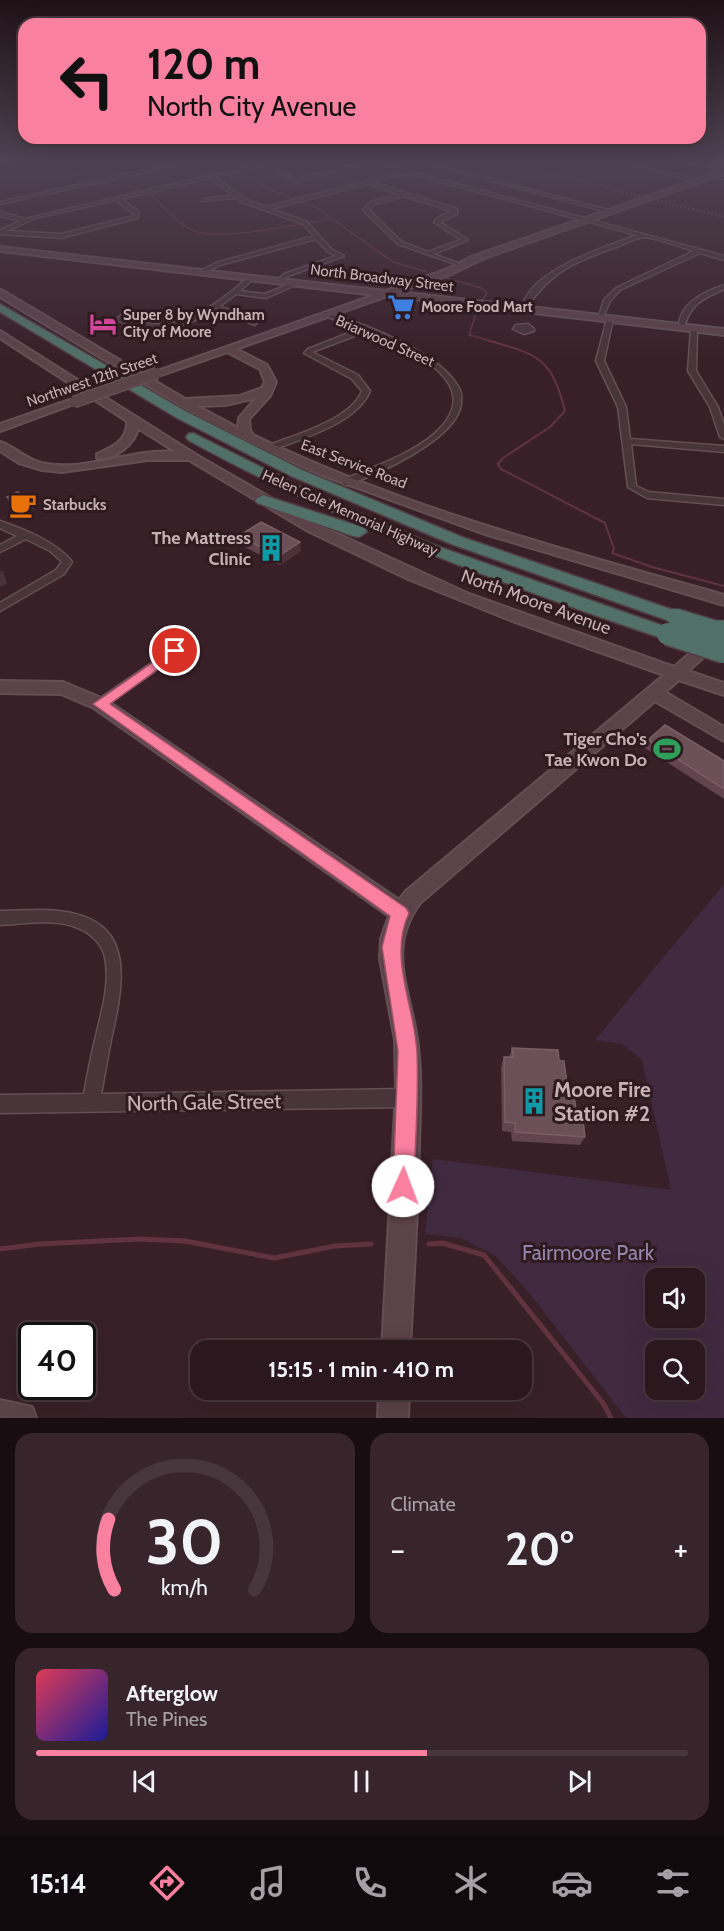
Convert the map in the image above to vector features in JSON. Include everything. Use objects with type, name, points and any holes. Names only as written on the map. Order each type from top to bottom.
[{"type":"highway","name":"Helen Cole Memorial Highway","points":[[0,307],[185,417],[286,469],[419,527],[607,595],[724,652]]},
{"type":"highway","name":"Helen Cole Memorial Highway","points":[[0,320],[225,456],[331,507],[436,552],[671,626],[724,632]]},
{"type":"highway","points":[[346,482],[382,500],[543,562],[607,595]]},
{"type":"highway","points":[[263,500],[390,542],[436,552]]},
{"type":"main road","name":"Northwest 12th Street","points":[[0,428],[576,225]]},
{"type":"main road","name":"North Broadway Street","points":[[0,249],[724,332]]},
{"type":"main road","name":"East Service Road","points":[[0,292],[178,400],[250,439],[346,482],[724,600]]},
{"type":"main road","name":"North Moore Avenue","points":[[0,334],[263,500],[335,539],[466,598],[572,638],[724,689]]},
{"type":"main road","points":[[178,400],[202,404],[225,403],[249,398],[266,387],[269,379],[264,369],[229,347]]},
{"type":"main road","points":[[229,347],[270,365],[278,375],[275,386],[244,418],[244,430],[250,439]]},
{"type":"main road","points":[[0,434],[37,460],[56,463],[77,461],[104,455],[122,446],[132,435],[132,418]]},
{"type":"main road","points":[[0,445],[24,462],[51,467],[151,454],[176,454],[196,458]]},
{"type":"main road","points":[[396,1340],[407,1098],[404,1022],[393,973],[391,947],[394,926],[400,913],[413,897],[724,632]]},
{"type":"main road","points":[[0,687],[63,688],[100,704],[400,913]]},
{"type":"main road","points":[[653,692],[724,735]]},
{"type":"main road","points":[[393,1418],[394,1400]]},
{"type":"main road","points":[[0,1415],[21,1418]]},
{"type":"street","points":[[1,232],[61,236],[104,225]]},
{"type":"street","points":[[280,281],[286,275],[340,256],[329,250],[306,225]]},
{"type":"street","points":[[382,225],[398,241],[460,265]]},
{"type":"street","points":[[427,254],[465,240],[442,225]]},
{"type":"street","points":[[604,225],[724,258]]},
{"type":"street","points":[[525,326],[528,310],[538,284],[551,274],[643,235]]},
{"type":"street","points":[[202,272],[218,264],[318,237]]},
{"type":"street","points":[[700,251],[622,286],[607,300],[600,361],[622,406],[630,480],[634,489],[647,495],[724,501]]},
{"type":"street","points":[[131,321],[146,329],[143,332],[148,335],[155,334],[158,329],[218,307],[251,278]]},
{"type":"street","points":[[235,292],[253,292],[266,296],[297,283]]},
{"type":"street","points":[[681,327],[685,312],[692,303],[724,286]]},
{"type":"street","points":[[218,307],[254,323]]},
{"type":"street","name":"Briarwood Street","points":[[325,314],[402,345],[436,363],[450,376],[457,391],[458,400],[451,421],[432,439],[346,482]]},
{"type":"street","points":[[694,329],[692,370],[714,407],[724,437]]},
{"type":"street","points":[[270,448],[347,414],[364,401],[366,392],[359,380],[308,353],[314,348],[363,330]]},
{"type":"street","points":[[626,441],[724,449]]},
{"type":"street","points":[[0,524],[60,554],[66,565],[60,572],[0,608]]},
{"type":"street","points":[[0,549],[24,536]]},
{"type":"street","points":[[100,704],[175,651]]},
{"type":"street","points":[[0,918],[64,918],[82,922],[93,928],[108,944],[114,961],[115,984],[91,1103]]},
{"type":"street","name":"North Gale Street","points":[[0,1104],[407,1098]]},
{"type":"green space","name":"Fairmoore Park","points":[[724,884],[724,1418],[626,1418],[530,1294],[496,1256],[461,1238],[425,1234],[433,1159],[671,1190],[642,1060],[622,1044],[595,1040]]},
{"type":"building","points":[[17,492],[34,500],[24,506],[7,497]]},
{"type":"building","points":[[261,522],[300,542],[279,556],[239,536]]},
{"type":"building","points":[[665,725],[724,761],[724,789],[648,740]]},
{"type":"building","name":"Moore Fire Station #2","points":[[512,1048],[558,1050],[559,1061],[564,1061],[568,1093],[574,1093],[577,1120],[583,1120],[585,1137],[515,1132],[515,1123],[505,1122],[504,1057],[513,1057]]},
{"type":"waterway","points":[[184,225],[203,233],[217,234],[292,225]]},
{"type":"waterway","points":[[341,225],[393,262],[427,272]]},
{"type":"waterway","points":[[443,277],[481,288],[487,293],[482,300]]},
{"type":"waterway","points":[[478,308],[469,335],[495,342]]},
{"type":"waterway","points":[[489,341],[520,350],[541,361],[555,380],[565,411],[550,427],[503,458],[498,464],[501,469],[605,523],[614,549],[612,553],[652,567],[724,586]]},
{"type":"waterway","points":[[0,1249],[40,1244],[140,1239],[185,1241],[274,1258],[335,1246],[371,1244]]},
{"type":"waterway","points":[[429,1244],[442,1243],[484,1255],[603,1403],[611,1418]]},
{"type":"place","name":"Moore Food Mart","points":[[401,307]]},
{"type":"place","name":"Super 8 by Wyndham City of Moore","points":[[103,324]]},
{"type":"place","name":"Starbucks","points":[[23,505]]},
{"type":"place","name":"The Mattress Clinic","points":[[271,548]]},
{"type":"place","name":"Tiger Cho's Tae Kwon Do","points":[[667,749]]},
{"type":"place","name":"Moore Fire Station #2","points":[[534,1101]]},
{"type":"route","points":[[175,651],[100,704],[400,913],[394,926],[391,947],[393,973],[404,1022],[407,1051],[403,1186]]}]
